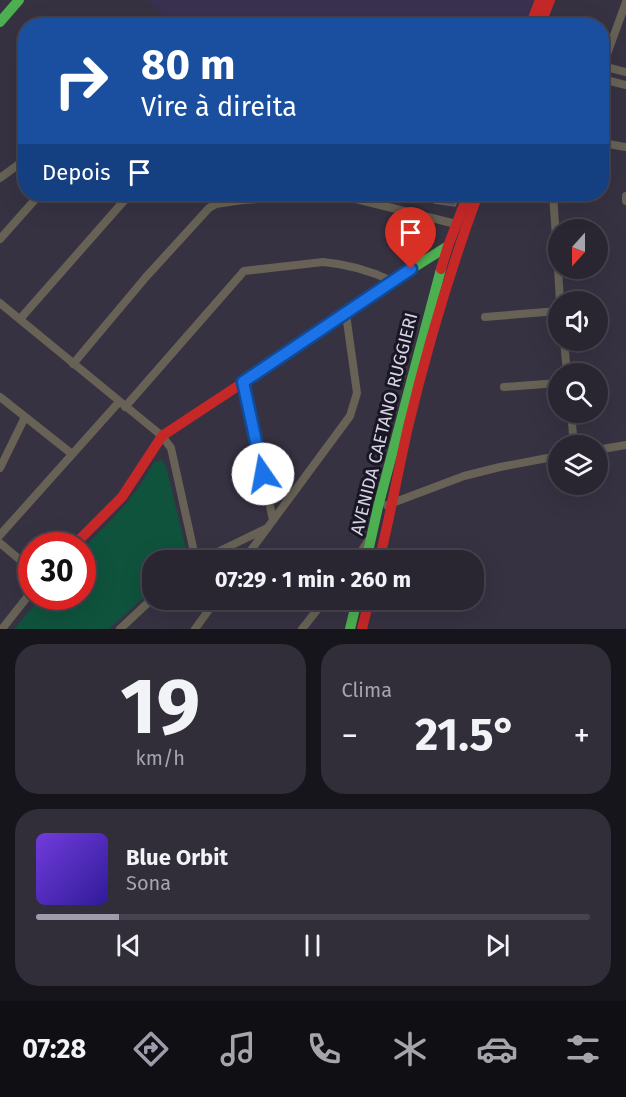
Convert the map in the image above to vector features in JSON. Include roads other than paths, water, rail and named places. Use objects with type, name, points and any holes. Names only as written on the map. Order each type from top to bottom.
[{"type":"main road","points":[[0,21],[19,0]]},
{"type":"main road","points":[[533,18],[540,0]]},
{"type":"main road","points":[[543,18],[550,0]]},
{"type":"main road","name":"AVENIDA CAETANO RUGGIERI","points":[[369,550],[378,507],[448,246],[465,201]]},
{"type":"main road","name":"AVENIDA CAETANO RUGGIERI","points":[[381,550],[438,311],[459,241],[475,201]]},
{"type":"main road","points":[[87,532],[122,497],[162,436],[392,281],[448,246]]},
{"type":"main road","points":[[350,629],[355,610]]},
{"type":"main road","points":[[362,629],[367,610]]},
{"type":"street","points":[[609,49],[625,7]]},
{"type":"street","points":[[609,68],[626,72]]},
{"type":"street","points":[[609,81],[626,85]]},
{"type":"street","points":[[609,144],[626,147]]},
{"type":"street","points":[[0,178],[18,165]]},
{"type":"street","points":[[626,196],[626,201]]},
{"type":"street","points":[[0,239],[34,201]]},
{"type":"street","points":[[20,320],[124,201]]},
{"type":"street","points":[[73,364],[200,217],[216,204],[254,201]]},
{"type":"street","points":[[364,201],[456,224]]},
{"type":"street","points":[[553,201],[555,219]]},
{"type":"street","points":[[0,535],[72,454],[122,404],[244,271],[323,262],[336,263],[392,281]]},
{"type":"street","points":[[0,303],[162,436],[171,448],[194,550]]},
{"type":"street","points":[[485,317],[548,312]]},
{"type":"street","points":[[251,550],[350,416],[357,393],[346,314]]},
{"type":"street","points":[[243,382],[273,520]]},
{"type":"street","points":[[504,387],[548,384]]},
{"type":"street","points":[[0,397],[72,454]]},
{"type":"street","points":[[0,468],[25,417]]},
{"type":"street","points":[[608,448],[626,445]]},
{"type":"street","points":[[378,507],[464,476],[548,458]]},
{"type":"street","points":[[220,550],[266,528]]},
{"type":"street","points":[[362,550],[374,532]]},
{"type":"street","points":[[0,543],[18,558]]},
{"type":"street","points":[[120,629],[142,608]]},
{"type":"street","points":[[2,629],[18,609]]},
{"type":"street","points":[[195,629],[209,610]]},
{"type":"street","points":[[302,629],[317,610]]}]
